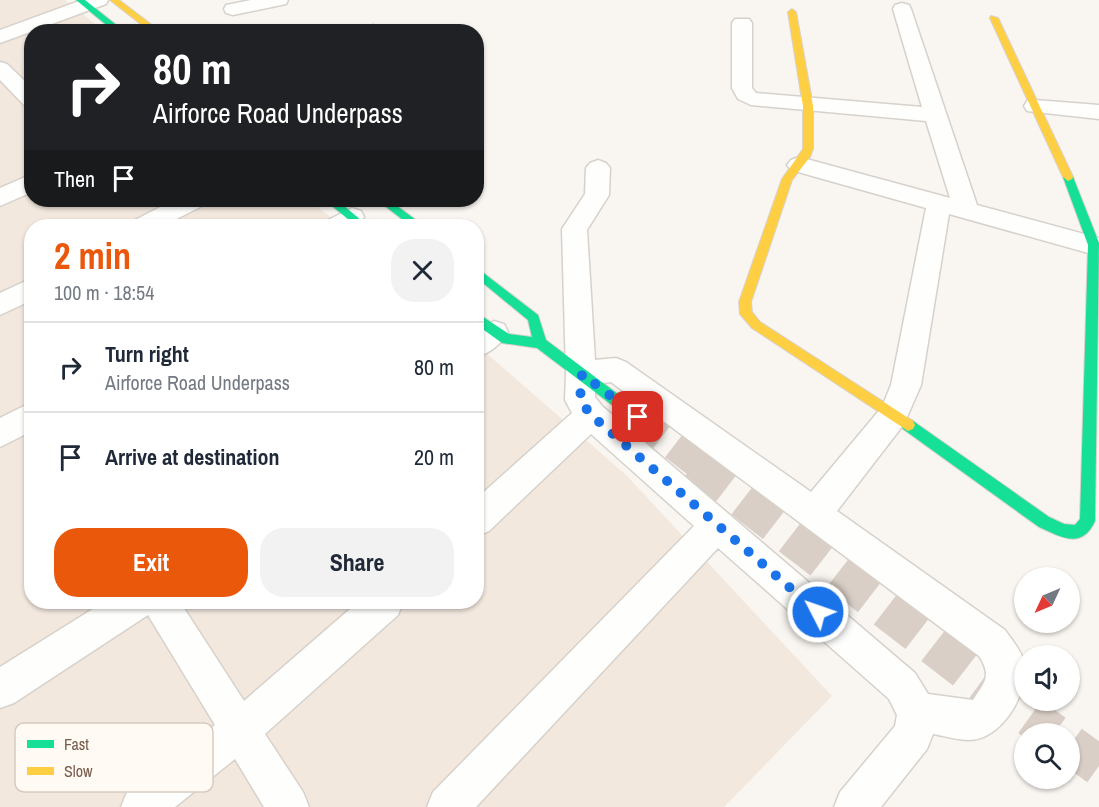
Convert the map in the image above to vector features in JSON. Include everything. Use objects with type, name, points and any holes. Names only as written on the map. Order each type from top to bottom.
[{"type":"street","points":[[114,0],[146,24]]},
{"type":"street","points":[[238,24],[232,5],[279,0]]},
{"type":"street","points":[[33,24],[88,2],[112,24]]},
{"type":"street","points":[[902,9],[952,171],[967,211]]},
{"type":"street","points":[[792,12],[808,106],[808,149],[799,165],[787,179],[745,302],[746,314],[756,325],[892,415],[1044,522],[1063,531],[1078,532],[1087,521],[1096,246],[1035,106],[993,18]]},
{"type":"street","points":[[742,23],[742,88],[751,99],[763,102],[936,116]]},
{"type":"street","points":[[0,37],[24,27]]},
{"type":"street","points":[[0,68],[24,92]]},
{"type":"street","points":[[1035,106],[1099,112]]},
{"type":"street","points":[[799,165],[1096,246]]},
{"type":"street","points":[[598,168],[597,195],[574,229],[582,374],[580,400],[591,415],[902,686],[918,712],[913,735],[855,807]]},
{"type":"street","points":[[0,198],[24,186]]},
{"type":"street","points":[[814,514],[892,415],[906,385],[939,203]]},
{"type":"street","points":[[157,219],[180,207]]},
{"type":"street","points":[[336,207],[347,219]]},
{"type":"street","points":[[392,207],[408,219]]},
{"type":"street","points":[[484,278],[534,318],[540,343]]},
{"type":"street","points":[[0,305],[24,292]]},
{"type":"street","points":[[484,332],[506,339],[540,343],[638,417]]},
{"type":"street","points":[[582,374],[616,370],[992,643],[1005,662],[1005,685],[987,714],[971,721],[918,712]]},
{"type":"street","points":[[484,514],[591,415]]},
{"type":"street","points":[[0,434],[24,420]]},
{"type":"street","points":[[448,807],[718,524]]},
{"type":"street","points":[[0,689],[125,609]]},
{"type":"street","points":[[164,609],[288,807]]},
{"type":"street","points":[[213,751],[377,609]]},
{"type":"street","points":[[142,807],[161,792]]},
{"type":"shaded area","points":[[0,0],[65,0],[95,24],[24,24],[24,207],[318,207],[333,219],[24,219],[24,609],[484,609],[484,351],[626,475],[832,696],[724,807],[0,807]]},
{"type":"tunnel","points":[[638,417],[698,463]]},
{"type":"tunnel","points":[[696,462],[972,675],[1039,723]]},
{"type":"tunnel","points":[[1080,752],[1099,766]]},
{"type":"traffic: fast","points":[[80,0],[111,24]]},
{"type":"traffic: fast","points":[[908,425],[1044,522],[1063,531],[1078,532],[1087,521],[1094,245],[1068,177]]},
{"type":"traffic: fast","points":[[339,207],[354,219]]},
{"type":"traffic: fast","points":[[392,207],[408,219]]},
{"type":"traffic: fast","points":[[484,278],[534,318],[540,343]]},
{"type":"traffic: fast","points":[[484,323],[506,339],[540,343],[638,417]]},
{"type":"traffic: slow","points":[[114,0],[146,24]]},
{"type":"traffic: slow","points":[[792,12],[808,106],[808,149],[806,155],[787,179],[745,302],[746,314],[756,325],[908,425]]},
{"type":"traffic: slow","points":[[994,18],[1068,177]]},
{"type":"route","points":[[638,417],[582,374],[580,400],[591,415],[818,612]]}]
